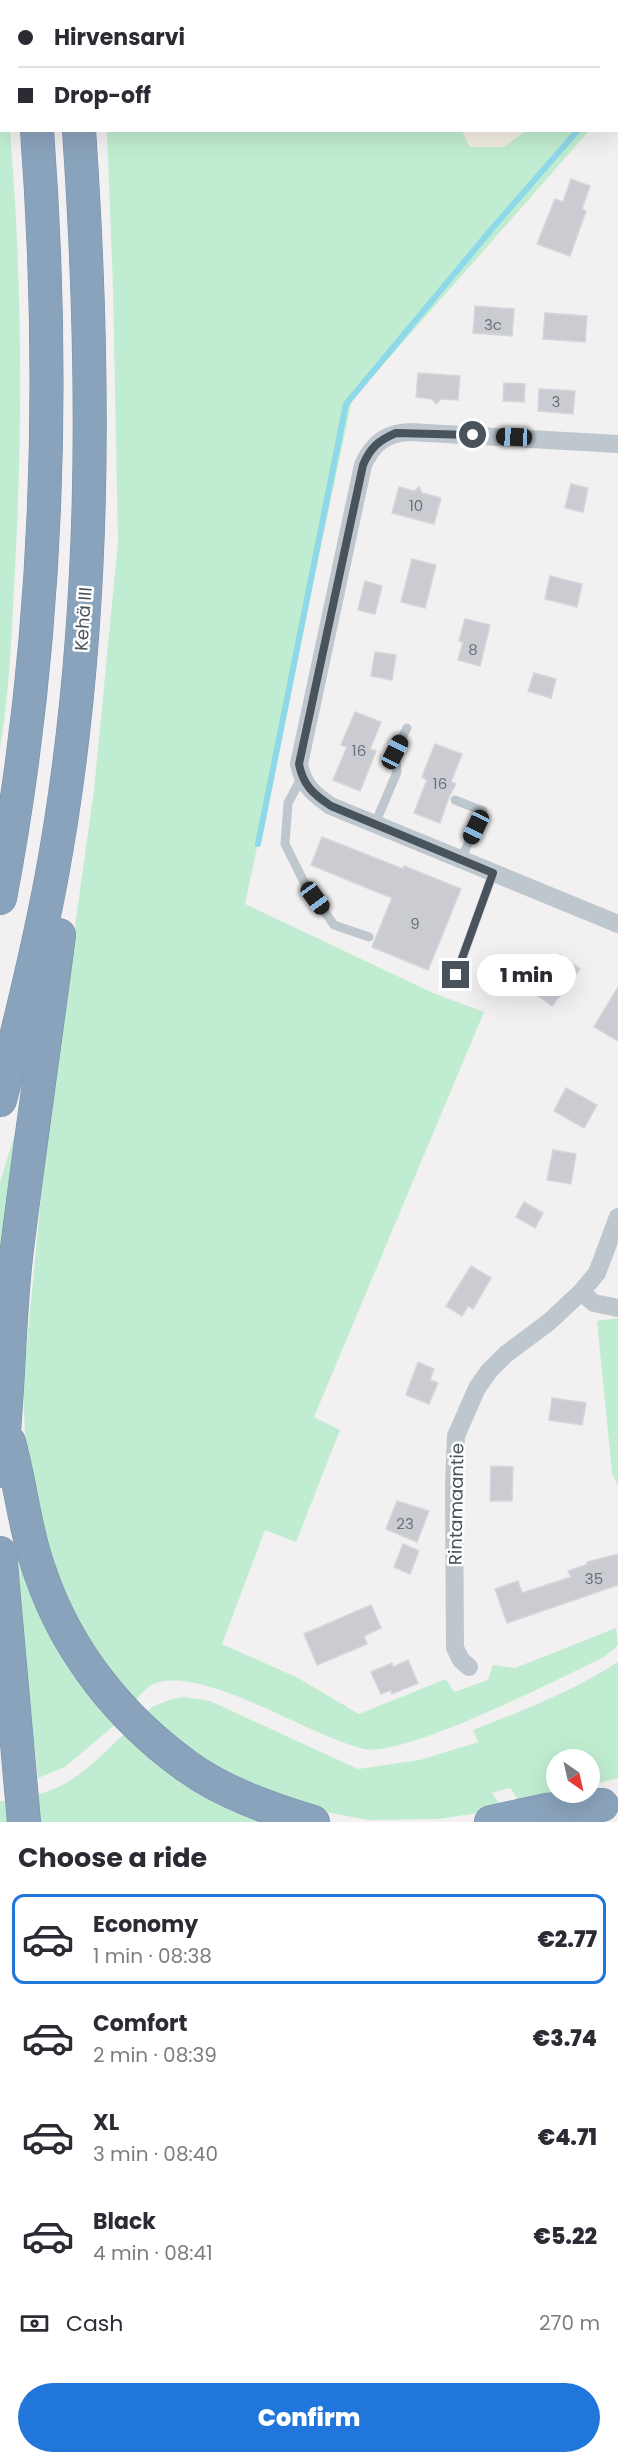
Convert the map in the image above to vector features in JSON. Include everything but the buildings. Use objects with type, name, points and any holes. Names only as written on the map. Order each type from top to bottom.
[{"type":"highway","points":[[0,898],[16,808],[28,720],[39,599],[46,441],[46,328],[38,132]]},
{"type":"highway","name":"Kehä III","points":[[0,1100],[19,1029],[49,891],[65,790],[85,599],[91,445],[79,132]]},
{"type":"highway","points":[[0,1471],[6,1427],[8,1350],[16,1257],[66,879],[65,790]]},
{"type":"highway","points":[[6,1427],[15,1462],[28,1535],[52,1604],[83,1661],[108,1693],[157,1742],[190,1768],[222,1786],[274,1809],[313,1822]]},
{"type":"highway","points":[[0,1553],[24,1822]]},
{"type":"highway","points":[[491,1822],[546,1810],[610,1803]]},
{"type":"highway","points":[[546,1822],[610,1803]]},
{"type":"street","points":[[618,444],[410,432],[384,437],[369,451],[363,465],[299,764],[302,777],[313,794],[331,806],[618,924]]},
{"type":"street","name":"Rintamaantie","points":[[469,1667],[461,1660],[455,1648],[456,1436],[477,1388],[489,1371],[581,1292],[597,1274],[618,1217]]},
{"type":"street","points":[[581,1292],[594,1303],[618,1308]]},
{"type":"lane","points":[[375,824],[397,772],[395,752],[407,728]]},
{"type":"lane","points":[[302,777],[288,803],[285,844],[304,884],[334,925],[369,937]]},
{"type":"lane","points":[[455,800],[483,812],[461,859]]},
{"type":"lane","points":[[456,975],[493,873]]},
{"type":"green space","points":[[0,132],[10,132],[19,294],[20,404],[12,635],[0,748]]},
{"type":"green space","points":[[107,132],[463,132],[470,147],[503,147],[525,132],[588,132],[352,400],[245,904],[433,993],[484,1012],[314,1417],[340,1430],[296,1542],[265,1530],[222,1644],[298,1678],[359,1714],[446,1679],[454,1692],[488,1680],[493,1665],[515,1668],[616,1628],[618,1645],[604,1657],[483,1714],[413,1741],[384,1748],[364,1749],[342,1742],[257,1704],[199,1684],[174,1681],[153,1684],[133,1703],[62,1604],[27,1481],[23,1385],[49,1113],[94,790],[118,542],[113,287]]},
{"type":"green space","points":[[23,1106],[0,1278],[0,1183]]},
{"type":"green space","points":[[618,1318],[618,1486],[612,1473],[597,1321]]},
{"type":"green space","points":[[13,1524],[116,1724],[65,1767],[38,1778],[15,1568]]},
{"type":"green space","points":[[618,1662],[618,1778],[600,1782],[600,1749],[546,1749],[546,1795],[520,1803],[510,1788],[492,1793],[503,1809],[439,1819],[368,1820],[305,1808],[233,1784],[144,1715],[152,1707],[172,1699],[183,1697],[210,1701],[358,1769],[420,1760],[478,1742],[473,1730],[529,1708]]},
{"type":"green space","points":[[124,1734],[272,1822],[39,1822],[39,1794],[75,1778]]},
{"type":"green space","points":[[0,1801],[10,1801],[10,1822],[0,1822]]},
{"type":"sand","points":[[462,132],[525,132],[503,147],[470,147]]},
{"type":"waterway","points":[[258,844],[346,404],[490,231],[576,132]]},
{"type":"route","points":[[456,975],[493,873],[331,806],[313,794],[302,777],[299,764],[363,465],[369,451],[384,437],[396,433],[473,435]]}]
